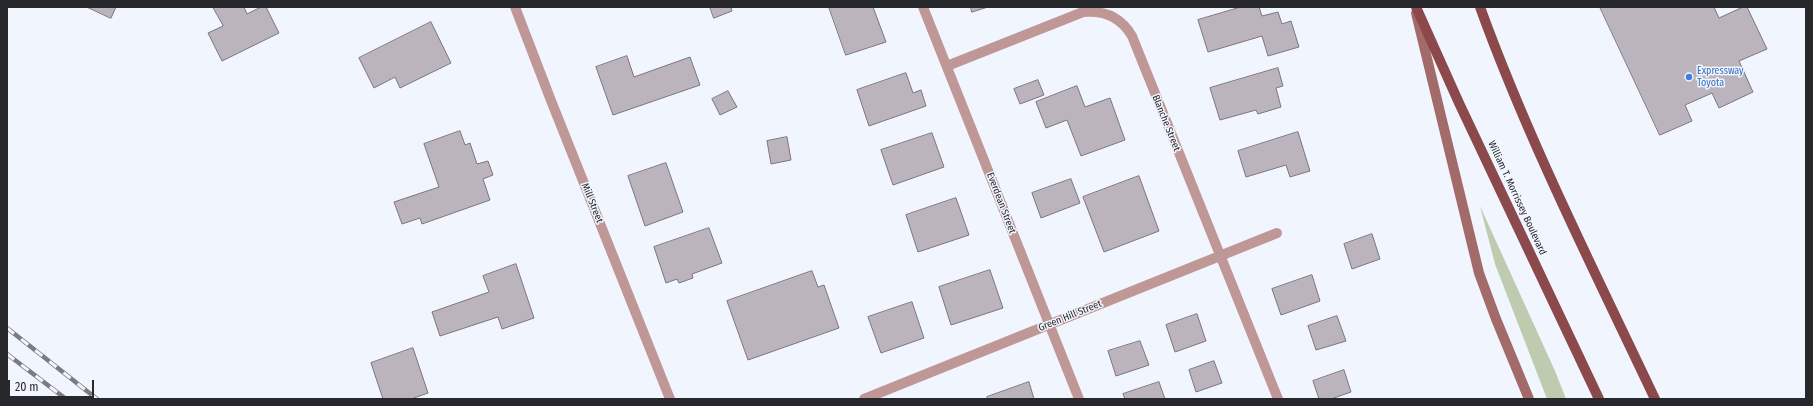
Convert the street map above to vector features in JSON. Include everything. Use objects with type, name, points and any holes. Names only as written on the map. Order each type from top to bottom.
[{"type":"main road","points":[[1415,7],[1479,273],[1528,399]]},
{"type":"main road","name":"William T. Morrissey Boulevard","points":[[1415,7],[1599,399]]},
{"type":"main road","points":[[1480,7],[1494,45],[1534,140],[1655,399]]},
{"type":"street","name":"Mill Street","points":[[515,7],[670,399]]},
{"type":"street","name":"Everdean Street","points":[[923,7],[1079,399]]},
{"type":"street","name":"Blanche Street","points":[[947,66],[1083,12],[1100,12],[1115,17],[1128,29],[1278,399]]},
{"type":"street","name":"Green Hill Street","points":[[864,399],[1277,232]]},
{"type":"green space","points":[[1480,206],[1555,371],[1566,399],[1547,399],[1495,264]]},
{"type":"building","points":[[87,7],[116,7],[111,18]]},
{"type":"building","points":[[213,7],[244,7],[247,14],[261,7],[266,7],[279,33],[222,61],[208,33],[223,26]]},
{"type":"building","points":[[710,7],[731,7],[732,11],[714,18]]},
{"type":"building","points":[[829,7],[873,7],[886,42],[846,55]]},
{"type":"building","points":[[971,7],[988,7],[972,12]]},
{"type":"building","points":[[1241,7],[1259,7],[1262,16],[1278,12],[1282,24],[1291,21],[1299,47],[1268,56],[1262,36],[1208,52],[1198,20]]},
{"type":"building","name":"Expressway Toyota","points":[[1600,7],[1714,7],[1719,18],[1743,7],[1747,7],[1767,49],[1739,61],[1753,92],[1719,108],[1712,93],[1685,105],[1692,121],[1660,135]]},
{"type":"building","points":[[431,22],[451,63],[400,88],[395,77],[374,88],[359,58]]},
{"type":"building","points":[[627,56],[634,77],[690,57],[700,85],[613,115],[596,67]]},
{"type":"building","points":[[1278,68],[1283,86],[1276,88],[1281,107],[1258,114],[1256,110],[1220,120],[1210,88]]},
{"type":"building","points":[[906,73],[913,93],[921,90],[926,106],[869,126],[857,90]]},
{"type":"building","points":[[1038,80],[1044,95],[1020,104],[1014,89]]},
{"type":"building","points":[[1077,86],[1085,107],[1110,98],[1125,140],[1081,156],[1067,120],[1046,128],[1036,102]]},
{"type":"building","points":[[728,91],[737,107],[720,115],[712,99]]},
{"type":"building","points":[[460,131],[465,145],[470,143],[477,164],[488,161],[493,175],[483,179],[490,200],[422,224],[420,218],[402,224],[394,202],[439,187],[424,144]]},
{"type":"building","points":[[1298,132],[1310,171],[1290,177],[1286,165],[1246,177],[1238,151]]},
{"type":"building","points":[[932,133],[944,167],[893,185],[881,150]]},
{"type":"building","points":[[787,137],[791,160],[771,164],[767,141]]},
{"type":"building","points":[[666,163],[683,212],[645,226],[628,176]]},
{"type":"building","points":[[1139,176],[1159,231],[1104,252],[1083,197]]},
{"type":"building","points":[[1071,179],[1080,203],[1041,218],[1032,193]]},
{"type":"building","points":[[956,198],[969,235],[918,252],[906,215]]},
{"type":"building","points":[[709,228],[722,263],[692,274],[693,278],[679,283],[677,279],[666,283],[654,247]]},
{"type":"building","points":[[1372,234],[1380,259],[1352,269],[1344,244]]},
{"type":"building","points":[[516,264],[534,318],[502,329],[498,317],[440,336],[432,312],[489,292],[483,276]]},
{"type":"building","points":[[990,270],[1003,308],[951,325],[939,287]]},
{"type":"building","points":[[812,271],[818,287],[824,285],[839,328],[748,360],[727,301]]},
{"type":"building","points":[[1312,275],[1320,301],[1281,315],[1272,289]]},
{"type":"building","points":[[912,302],[924,338],[881,353],[868,317]]},
{"type":"building","points":[[1197,314],[1206,341],[1175,352],[1166,325]]},
{"type":"building","points":[[1337,316],[1346,341],[1316,350],[1308,326]]},
{"type":"building","points":[[1140,341],[1149,365],[1116,376],[1108,351]]},
{"type":"building","points":[[413,348],[428,393],[411,399],[383,399],[371,363]]},
{"type":"building","points":[[1214,361],[1222,383],[1196,392],[1189,370]]},
{"type":"building","points":[[1344,370],[1351,392],[1331,399],[1319,399],[1313,381]]},
{"type":"building","points":[[1029,382],[1034,399],[988,399],[987,397]]},
{"type":"building","points":[[1159,382],[1165,399],[1125,399],[1123,394]]},
{"type":"railway","points":[[7,328],[97,399]]},
{"type":"railway","points":[[7,354],[66,399]]},
{"type":"place","name":"Expressway Toyota","points":[[1689,77]]}]
